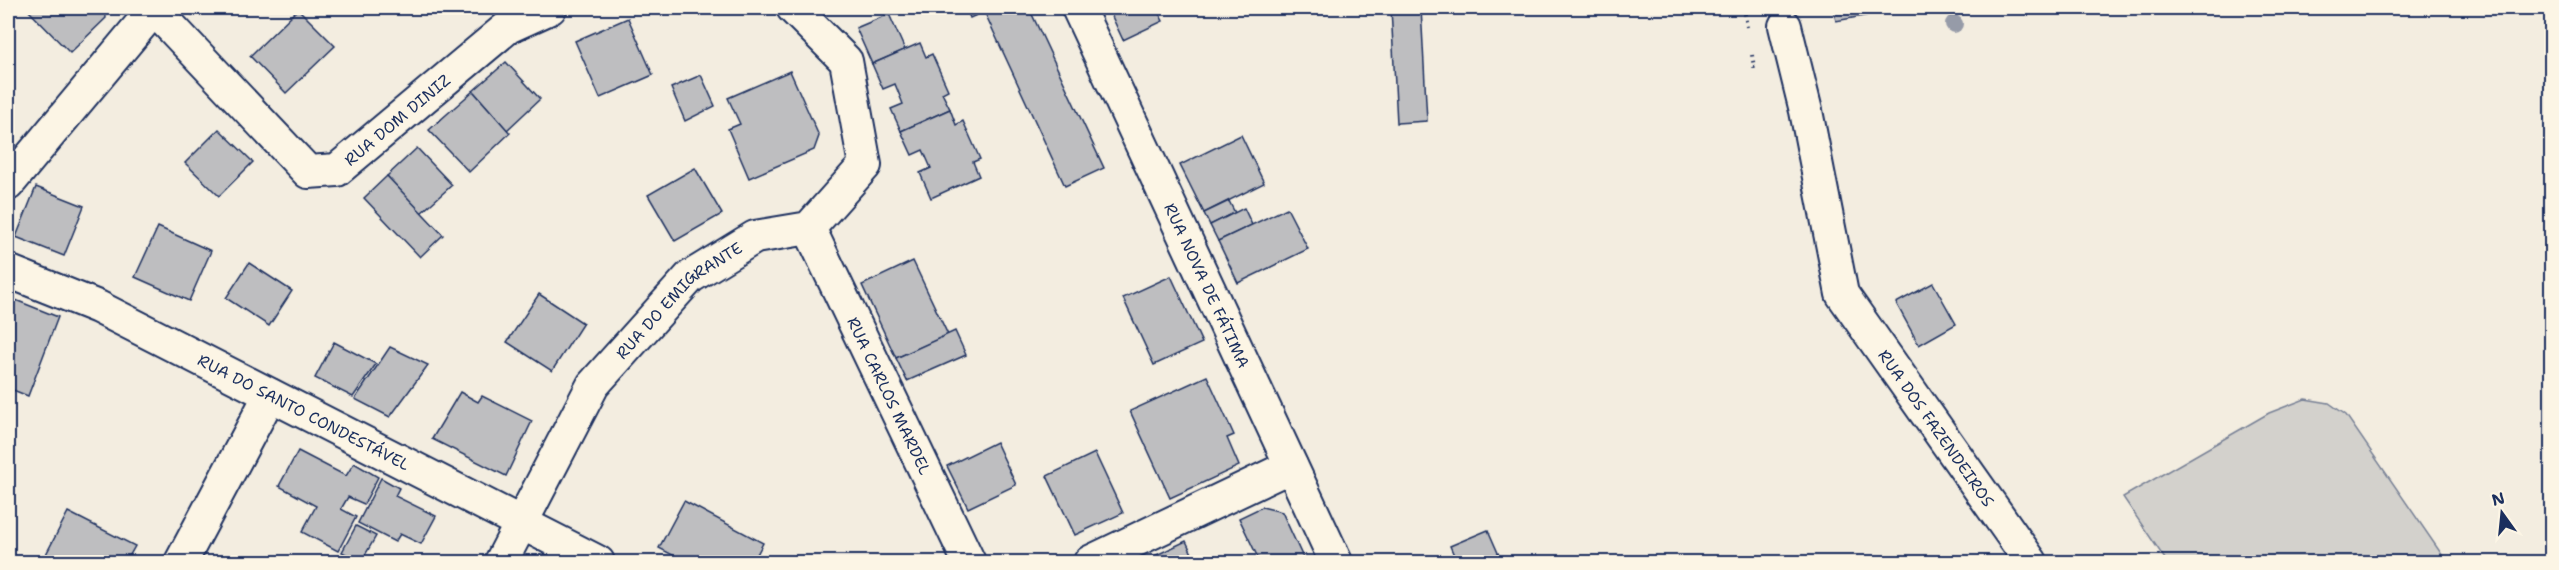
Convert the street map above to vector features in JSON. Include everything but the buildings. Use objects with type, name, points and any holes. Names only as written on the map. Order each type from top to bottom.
[{"type":"street","name":"RUA DOM DINIZ","points":[[153,8],[308,172],[337,170],[508,27],[550,8]]},
{"type":"street","points":[[8,184],[153,8]]},
{"type":"street","points":[[793,8],[846,61],[865,165],[809,228]]},
{"type":"street","name":"RUA NOVA DE FÁTIMA","points":[[1078,8],[1336,562]]},
{"type":"street","name":"RUA DOS FAZENDEIROS","points":[[1785,26],[1806,111],[1842,294],[2031,562]]},
{"type":"street","name":"RUA DO EMIGRANTE","points":[[501,562],[593,385],[690,278],[755,237],[809,228]]},
{"type":"street","name":"RUA CARLOS MARDEL","points":[[809,228],[969,562]]},
{"type":"street","name":"RUA DO SANTO CONDESTÁVEL","points":[[8,272],[98,307],[598,562]]},
{"type":"street","points":[[181,562],[270,395]]},
{"type":"street","points":[[1090,562],[1291,466]]},
{"type":"shaded area","points":[[2305,399],[2329,403],[2346,415],[2447,562],[2167,562],[2123,497],[2269,413]]}]
